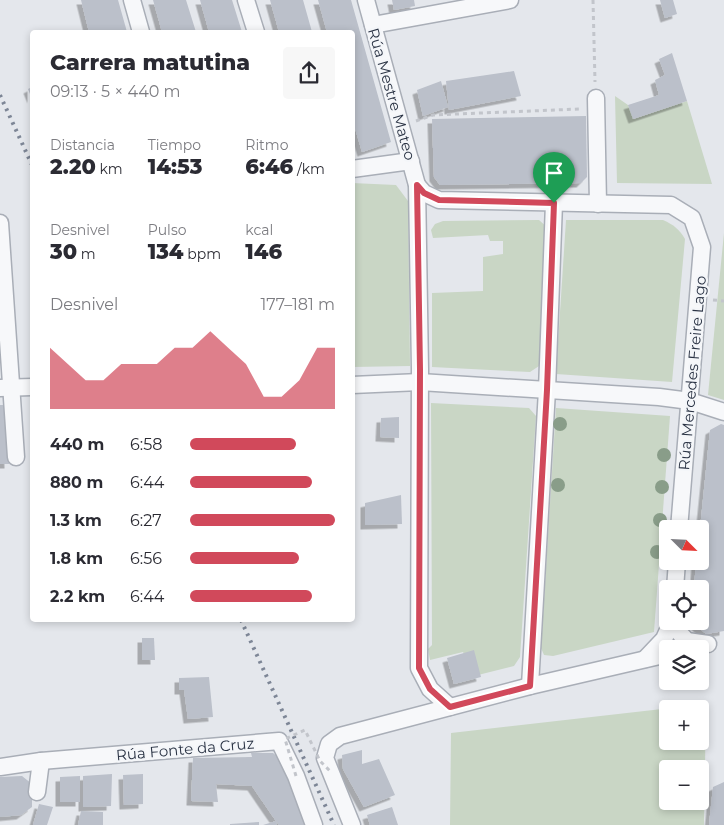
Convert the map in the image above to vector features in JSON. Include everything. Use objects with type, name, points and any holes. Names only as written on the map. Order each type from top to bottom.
[{"type":"street","points":[[132,0],[140,30]]},
{"type":"street","points":[[246,0],[255,30]]},
{"type":"street","name":"Rúa Mestre Mateo","points":[[366,0],[417,185],[420,382],[419,668],[430,689],[450,707]]},
{"type":"street","points":[[373,25],[510,0]]},
{"type":"street","points":[[417,185],[424,193],[439,200],[598,204],[596,103]]},
{"type":"street","points":[[355,169],[411,161]]},
{"type":"street","points":[[418,215],[439,200]]},
{"type":"street","points":[[530,686],[547,390],[554,203]]},
{"type":"street","name":"Rúa Mercedes Freire Lago","points":[[598,204],[671,205],[692,218],[702,248],[680,520]]},
{"type":"street","points":[[0,223],[6,388],[16,457]]},
{"type":"street","points":[[355,385],[420,382],[547,390],[690,401],[724,412]]},
{"type":"street","points":[[6,388],[30,387]]},
{"type":"street","points":[[645,659],[664,639],[668,630]]},
{"type":"street","points":[[678,630],[687,640],[716,642]]},
{"type":"street","points":[[352,825],[325,758],[329,744],[340,736],[530,686],[659,656]]},
{"type":"street","name":"Rúa Fonte da Cruz","points":[[0,767],[41,761],[279,740],[296,776],[314,825]]},
{"type":"street","points":[[37,792],[41,761]]},
{"type":"path","points":[[401,125],[433,115],[596,103],[593,0]]},
{"type":"path","points":[[296,776],[285,739],[305,730],[320,761],[330,771]]},
{"type":"green space","points":[[615,96],[628,105],[634,119],[687,101],[712,184],[617,183]]},
{"type":"green space","points":[[355,183],[396,185],[408,201],[410,366],[355,367]]},
{"type":"green space","points":[[539,220],[548,228],[539,366],[530,372],[432,367],[432,293],[483,291],[483,257],[503,254],[503,241],[490,241],[488,235],[433,238],[431,230],[435,224],[443,221]]},
{"type":"green space","points":[[566,220],[663,220],[676,228],[685,239],[672,382],[556,374]]},
{"type":"green space","points":[[724,233],[724,400],[708,395]]},
{"type":"green space","points":[[431,403],[529,408],[536,416],[520,657],[514,666],[474,676],[463,652],[430,660],[428,649],[432,645]]},
{"type":"green space","points":[[556,408],[670,416],[662,520],[659,520],[659,564],[654,632],[553,656],[544,655],[541,648]]},
{"type":"green space","points":[[659,709],[659,750],[705,750],[705,760],[659,760],[659,810],[704,810],[704,825],[450,825],[451,733]]},
{"type":"building","points":[[81,0],[118,0],[126,30],[88,30]]},
{"type":"building","points":[[153,0],[186,0],[195,30],[161,30]]},
{"type":"building","points":[[200,0],[232,0],[241,30],[208,30]]},
{"type":"building","points":[[270,0],[303,0],[311,30],[278,30]]},
{"type":"building","points":[[318,0],[351,0],[391,142],[362,152],[355,128],[355,30],[326,30]]},
{"type":"building","points":[[392,0],[414,0],[415,6],[394,10]]},
{"type":"building","points":[[660,0],[673,0],[677,14],[665,18]]},
{"type":"building","points":[[672,53],[687,101],[633,119],[628,105],[659,95],[655,80],[665,75],[659,59]]},
{"type":"building","points":[[514,71],[521,96],[449,110],[446,81]]},
{"type":"building","points":[[441,81],[448,107],[423,116],[417,90]]},
{"type":"building","points":[[586,116],[587,177],[581,183],[440,185],[434,177],[432,119]]},
{"type":"building","points":[[0,405],[7,405],[9,464],[0,464]]},
{"type":"building","points":[[399,417],[399,438],[380,437],[381,418]]},
{"type":"building","points":[[721,424],[724,425],[724,631],[706,634],[701,630],[709,630],[709,580],[695,580],[695,570],[709,570],[709,520],[701,520],[710,430]]},
{"type":"building","points":[[401,495],[402,524],[365,525],[365,503]]},
{"type":"building","points":[[142,638],[154,638],[155,660],[142,660]]},
{"type":"building","points":[[474,650],[481,677],[454,684],[447,658]]},
{"type":"building","points":[[209,677],[213,717],[188,719],[184,690],[179,690],[179,678]]},
{"type":"building","points":[[362,750],[362,764],[379,759],[395,795],[364,807],[343,769],[342,755]]},
{"type":"building","points":[[251,753],[273,753],[283,761],[308,825],[279,825],[252,786],[216,784],[218,802],[191,801],[193,758],[252,757]]},
{"type":"building","points":[[112,774],[111,806],[83,807],[83,776]]},
{"type":"building","points":[[143,774],[143,804],[124,805],[123,775]]},
{"type":"building","points":[[22,776],[32,784],[32,807],[21,815],[0,817],[0,777]]},
{"type":"building","points":[[80,776],[80,802],[60,802],[60,777]]},
{"type":"building","points":[[724,782],[724,825],[709,825],[713,787]]},
{"type":"building","points":[[39,804],[53,807],[47,825],[33,825]]},
{"type":"building","points":[[392,807],[398,825],[370,825],[367,815]]},
{"type":"building","points":[[81,811],[103,812],[103,825],[78,825]]},
{"type":"building","points":[[276,821],[277,825],[263,825]]},
{"type":"building","points":[[259,822],[259,825],[230,825],[230,824]]},
{"type":"railway","points":[[0,95],[30,161]]},
{"type":"railway","points":[[242,622],[334,825]]},
{"type":"route","points":[[417,185],[424,193],[439,200],[554,203],[547,390],[530,686],[450,707],[430,689],[419,668],[420,369],[417,185]]}]
